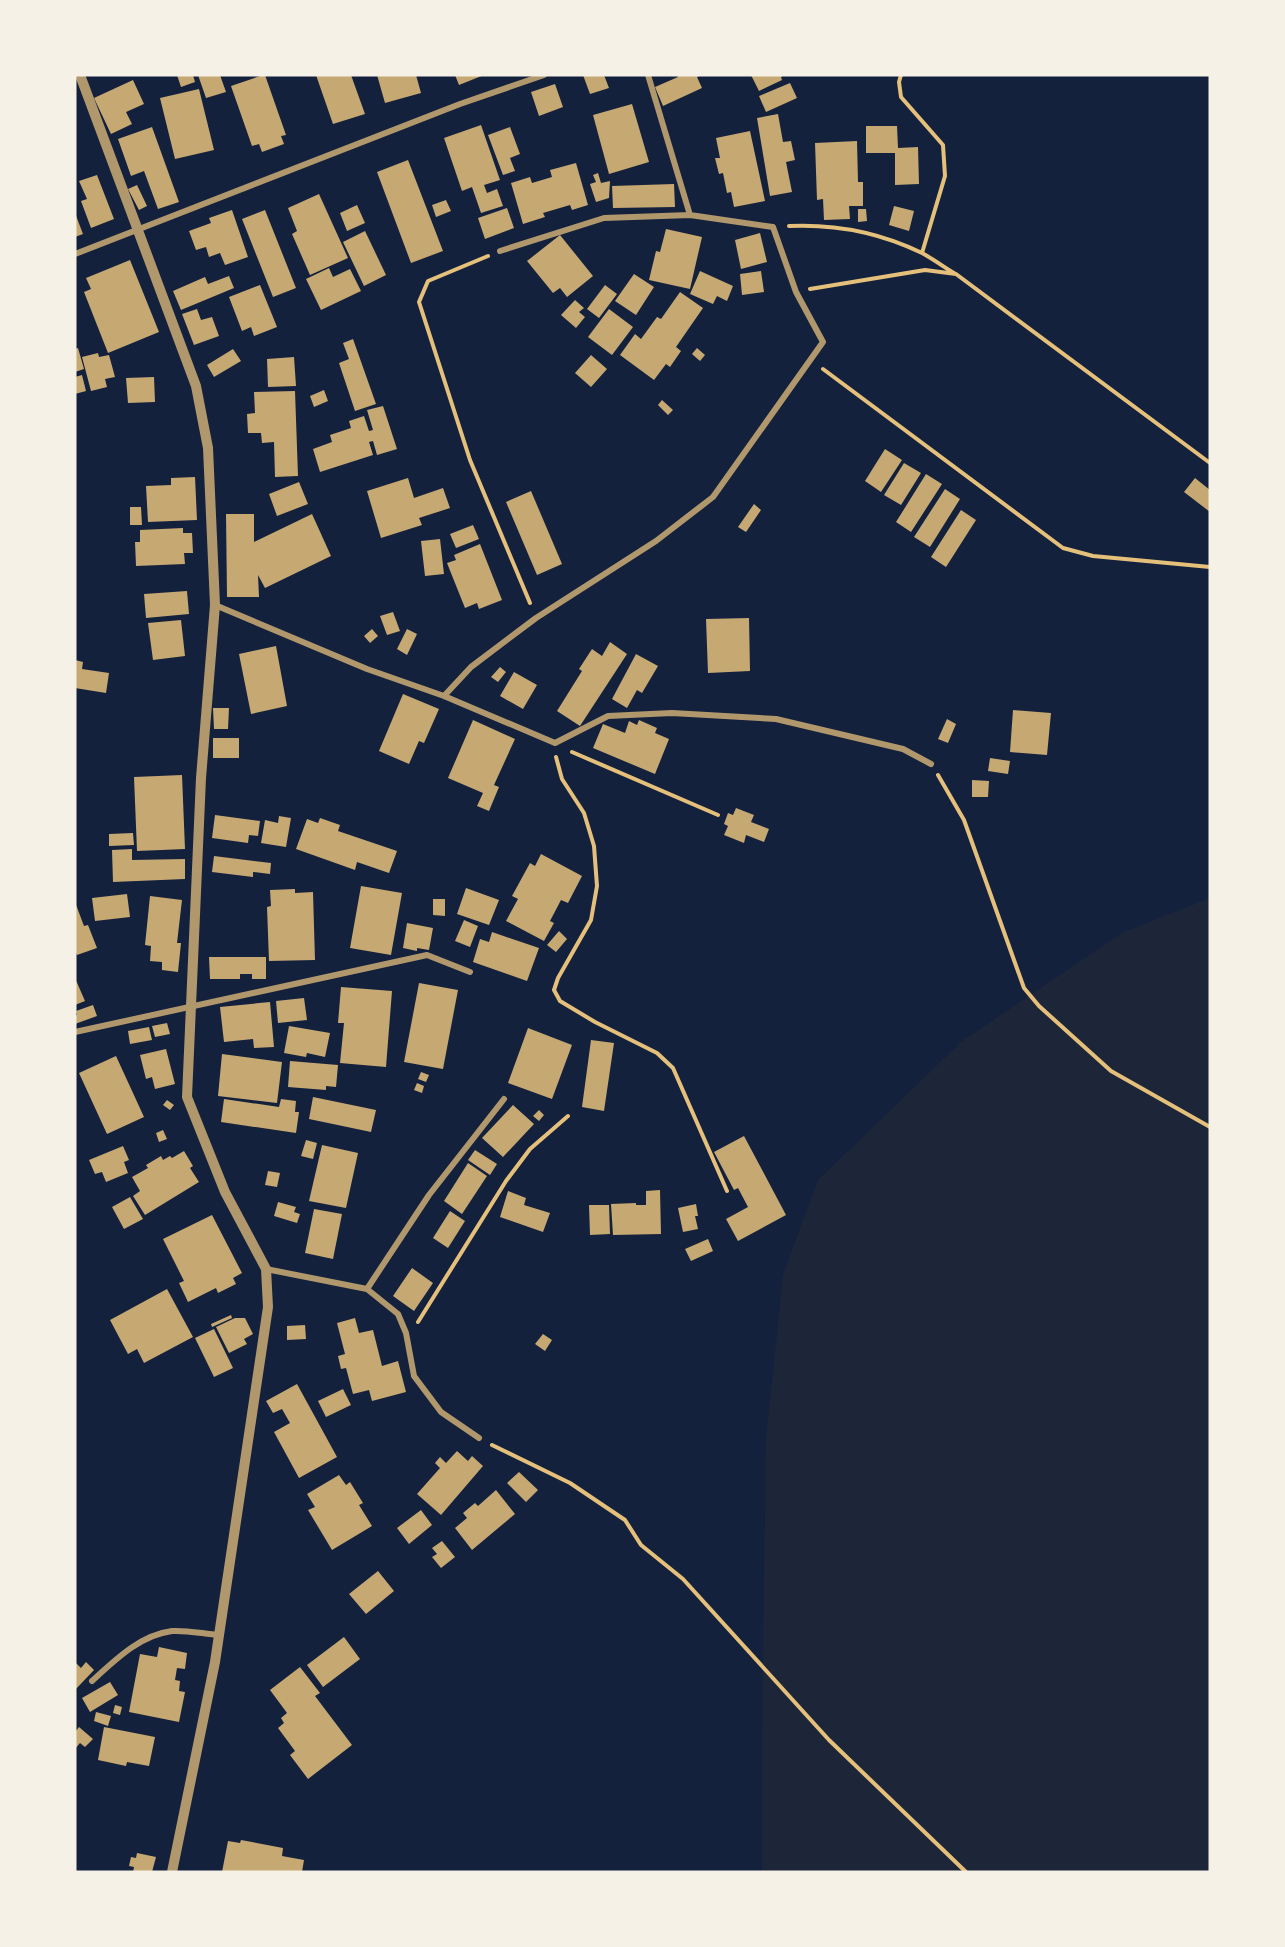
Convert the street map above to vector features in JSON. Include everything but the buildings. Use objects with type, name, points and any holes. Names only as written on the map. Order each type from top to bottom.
[{"type":"street","points":[[80,75],[196,386],[208,448],[215,605],[201,778],[187,1097],[225,1192],[266,1269],[268,1307],[219,1635],[172,1872]]},
{"type":"street","points":[[75,254],[460,104],[544,75]]},
{"type":"street","points":[[648,75],[690,215]]},
{"type":"street","points":[[444,696],[471,667],[536,618],[656,541],[713,497],[823,342],[796,292],[773,227],[690,215],[604,218],[500,251]]},
{"type":"street","points":[[215,605],[367,669],[444,696],[554,743],[608,716],[672,713],[776,719],[903,748],[931,764]]},
{"type":"street","points":[[75,1032],[427,955],[470,972]]},
{"type":"street","points":[[368,1289],[429,1195],[504,1099]]},
{"type":"street","points":[[266,1269],[368,1289],[398,1314],[406,1333],[414,1376],[441,1412],[479,1438]]},
{"type":"street","points":[[92,1681],[124,1652],[154,1636],[174,1631],[219,1635]]},
{"type":"path","points":[[901,75],[899,82],[901,97],[943,145],[945,176],[922,254]]},
{"type":"path","points":[[773,227],[815,225],[871,234],[922,254],[956,274],[1210,463]]},
{"type":"path","points":[[500,251],[428,281],[418,302],[470,460],[536,618]]},
{"type":"path","points":[[796,292],[925,270],[956,274]]},
{"type":"path","points":[[810,360],[1064,548],[1093,556],[1210,567]]},
{"type":"path","points":[[554,743],[718,815]]},
{"type":"path","points":[[554,743],[562,778],[584,813],[594,846],[597,886],[591,920],[558,978],[554,990],[560,1000],[595,1022],[657,1053],[673,1068],[727,1191]]},
{"type":"path","points":[[931,764],[964,820],[1024,988],[1039,1006],[1111,1071],[1210,1127]]},
{"type":"path","points":[[406,1333],[419,1322],[512,1173],[530,1149],[568,1116]]},
{"type":"path","points":[[479,1438],[570,1484],[626,1521],[641,1545],[683,1579],[829,1740],[966,1872]]},
{"type":"shaded area","points":[[1210,898],[1210,1872],[762,1872],[766,1440],[783,1275],[818,1180],[961,1042],[1122,933]]}]
